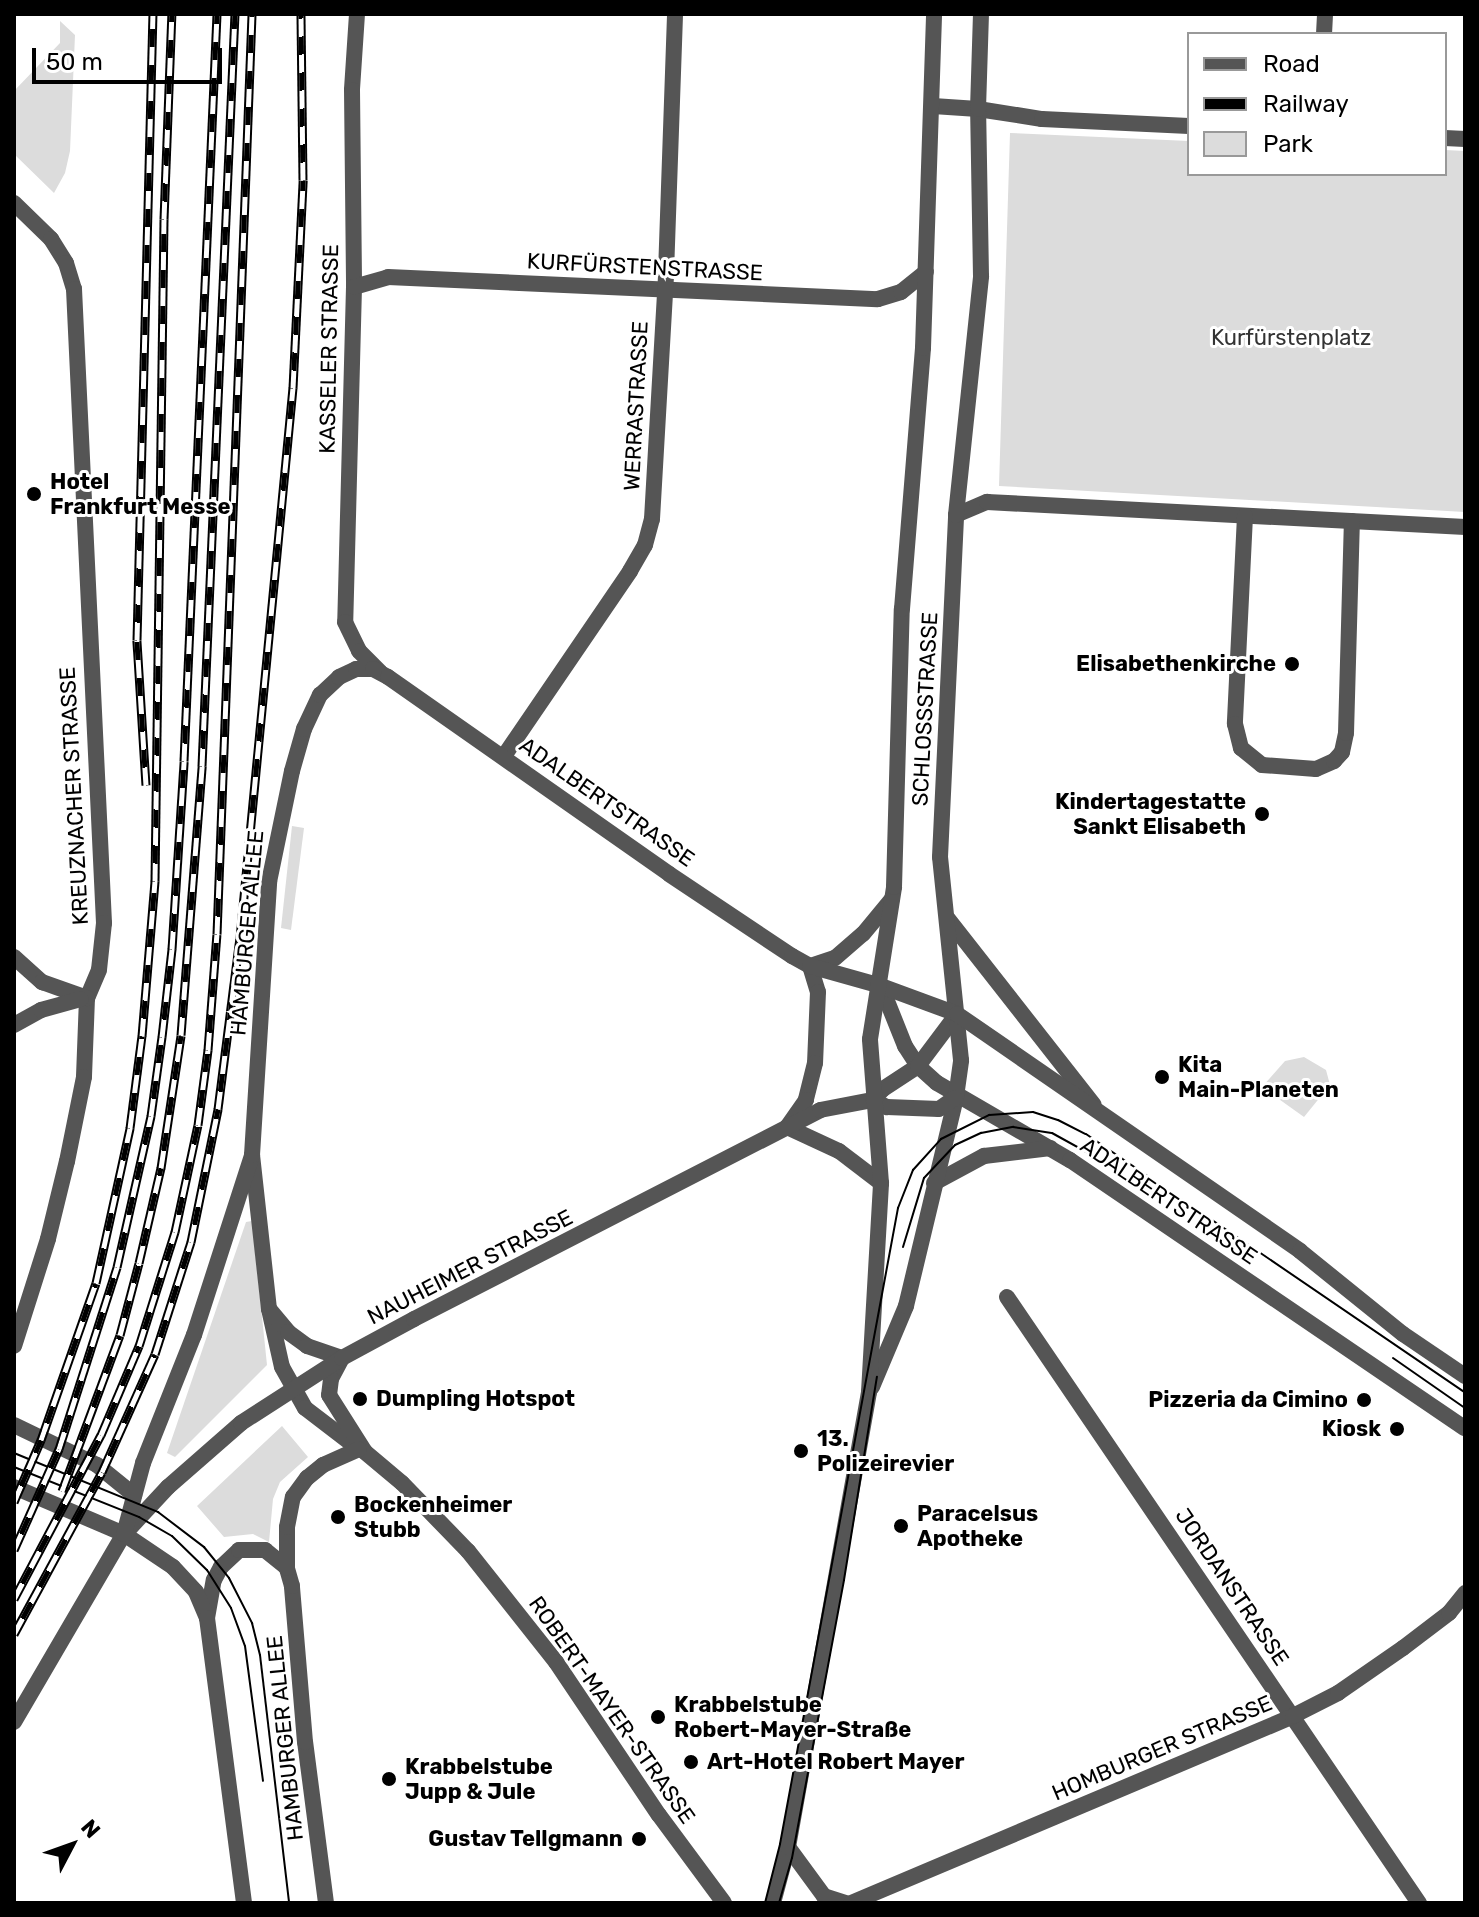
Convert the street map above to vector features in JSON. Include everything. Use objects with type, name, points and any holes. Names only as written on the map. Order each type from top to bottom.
[{"type":"street","name":"KASSELER STRASSE","points":[[357,14],[351,191],[354,287],[345,622],[359,651],[380,672]]},
{"type":"street","name":"WERRASTRASSE","points":[[504,756],[645,545],[653,506],[675,14]]},
{"type":"street","name":"SCHLOSSSTRASSE","points":[[773,1903],[788,1847],[869,1392],[881,1183],[873,1100],[871,1021],[881,986],[893,898],[902,609],[914,490],[926,272],[934,14]]},
{"type":"street","name":"SCHLOSSSTRASSE","points":[[869,1392],[887,1358],[906,1306],[956,1097],[961,1060],[940,857],[956,515],[981,276],[978,109],[981,14]]},
{"type":"street","points":[[933,106],[1042,119],[1187,126]]},
{"type":"street","name":"KREUZNACHER STRASSE","points":[[14,203],[51,239],[66,263],[74,289],[104,923],[99,970],[87,998],[84,1077],[70,1147],[45,1252],[14,1346]]},
{"type":"street","name":"KURFÜRSTENSTRASSE","points":[[354,287],[388,277],[878,299],[901,292],[926,272]]},
{"type":"street","points":[[956,515],[987,502],[1465,527]]},
{"type":"street","points":[[1245,516],[1235,724],[1241,748],[1262,765],[1316,769],[1334,761],[1342,752],[1346,733],[1352,521]]},
{"type":"street","name":"HAMBURGER ALLEE","points":[[294,1389],[279,1359],[269,1309],[252,1155],[269,882],[292,771],[312,709],[327,685],[356,669],[380,672]]},
{"type":"street","name":"ADALBERTSTRASSE","points":[[380,672],[669,874],[810,966],[881,986],[957,1014],[1300,1251],[1403,1334],[1465,1376]]},
{"type":"street","points":[[881,1183],[839,1151],[787,1127],[806,1100],[815,1063],[818,992],[810,966],[835,958],[893,898]]},
{"type":"street","points":[[946,917],[987,972],[1072,1073],[1099,1113]]},
{"type":"street","points":[[14,957],[42,982],[87,998]]},
{"type":"street","name":"ADALBERTSTRASSE","points":[[881,986],[899,1034],[918,1066],[956,1097],[1051,1148],[1465,1428]]},
{"type":"street","points":[[14,1025],[65,1001],[87,998]]},
{"type":"street","name":"NAUHEIMER STRASSE","points":[[124,1534],[168,1487],[241,1423],[342,1358],[820,1110],[873,1100],[883,1089],[918,1066],[957,1014]]},
{"type":"street","name":"NAUHEIMER STRASSE","points":[[873,1100],[887,1107],[939,1109],[948,1106],[956,1097]]},
{"type":"street","points":[[934,1183],[984,1156],[1051,1148]]},
{"type":"street","name":"HAMBURGER ALLEE","points":[[124,1534],[134,1495],[194,1335],[252,1155]]},
{"type":"street","name":"JORDANSTRASSE","points":[[1007,1297],[1419,1903]]},
{"type":"street","points":[[269,1309],[288,1332],[307,1346],[342,1358]]},
{"type":"street","name":"ROBERT-MAYER-STRASSE","points":[[342,1358],[331,1379],[329,1395],[362,1450]]},
{"type":"street","name":"ROBERT-MAYER-STRASSE","points":[[294,1389],[305,1408],[362,1450],[457,1539],[546,1649],[724,1903]]},
{"type":"street","points":[[14,1425],[97,1465],[134,1495]]},
{"type":"street","name":"HAMBURGER ALLEE","points":[[326,1903],[305,1742],[292,1586],[287,1568],[287,1527],[293,1497],[323,1465],[362,1450]]},
{"type":"street","points":[[14,1487],[124,1534],[186,1579],[196,1592],[207,1618],[244,1903]]},
{"type":"street","points":[[14,1722],[124,1534]]},
{"type":"street","points":[[207,1618],[214,1580],[221,1567],[239,1550],[265,1550],[287,1568]]},
{"type":"street","name":"HOMBURGER STRASSE","points":[[788,1847],[824,1896],[849,1903],[1293,1716],[1338,1693],[1403,1648],[1449,1613],[1465,1593]]},
{"type":"green space","points":[[60,21],[75,35],[70,151],[65,173],[54,193],[14,154],[14,91],[60,43]]},
{"type":"green space","name":"Kurfürstenplatz","points":[[1010,133],[1187,141],[1187,176],[1447,176],[1447,150],[1465,151],[1465,512],[999,486]]},
{"type":"green space","points":[[292,826],[304,828],[291,930],[281,928]]},
{"type":"green space","points":[[1304,1057],[1326,1070],[1330,1085],[1304,1117],[1262,1087],[1285,1061]]},
{"type":"green space","points":[[252,1221],[267,1365],[175,1457],[167,1453],[246,1222]]},
{"type":"green space","points":[[282,1426],[308,1457],[280,1482],[273,1499],[269,1542],[253,1534],[224,1537],[197,1506]]},
{"type":"tram line","points":[[765,1903],[780,1844],[898,1208],[913,1170],[941,1139],[989,1115],[1033,1112],[1058,1120],[1086,1134],[1465,1393]]},
{"type":"tram line","points":[[903,1247],[924,1178],[955,1145],[981,1133],[1013,1127],[1052,1133],[1112,1166]]},
{"type":"tram line","points":[[1393,1358],[1465,1408]]},
{"type":"tram line","points":[[779,1903],[792,1858],[844,1580],[877,1377]]},
{"type":"tram line","points":[[14,1453],[158,1512],[204,1547],[229,1578],[252,1623],[260,1655],[289,1903]]},
{"type":"tram line","points":[[14,1467],[139,1517],[172,1536],[207,1570],[231,1608],[245,1646],[263,1781]]},
{"type":"railway","points":[[146,785],[137,640],[153,14]]},
{"type":"railway","points":[[14,1502],[41,1440],[96,1283],[130,1128],[142,1036],[155,881],[164,219],[172,14]]},
{"type":"railway","points":[[14,1550],[59,1449],[117,1267],[151,1116],[162,1037],[172,949],[184,761],[217,14]]},
{"type":"railway","points":[[62,1491],[120,1335],[139,1263],[161,1168],[181,1035],[202,766],[235,14]]},
{"type":"railway","points":[[14,1599],[101,1435],[139,1346],[175,1232],[198,1125],[208,1050],[217,934],[252,14]]},
{"type":"railway","points":[[14,1634],[102,1472],[155,1354],[191,1242],[218,1109],[240,938],[293,388],[303,180],[301,14]]},
{"type":"place","name":"Hotel Frankfurt Messe","points":[[34,494]]},
{"type":"place","name":"Elisabethenkirche","points":[[1292,664]]},
{"type":"place","name":"Kindertagestatte Sankt Elisabeth","points":[[1262,814]]},
{"type":"place","name":"Kita Main-Planeten","points":[[1162,1077]]},
{"type":"place","name":"Dumpling Hotspot","points":[[360,1399]]},
{"type":"place","name":"Pizzeria da Cimino","points":[[1364,1400]]},
{"type":"place","name":"Kiosk","points":[[1397,1429]]},
{"type":"place","name":"13. Polizeirevier","points":[[801,1451]]},
{"type":"place","name":"Bockenheimer Stubb","points":[[338,1517]]},
{"type":"place","name":"Paracelsus Apotheke","points":[[901,1526]]},
{"type":"place","name":"Krabbelstube Robert-Mayer-Straße","points":[[658,1717]]},
{"type":"place","name":"Art-Hotel Robert Mayer","points":[[691,1762]]},
{"type":"place","name":"Krabbelstube Jupp & Jule","points":[[389,1779]]},
{"type":"place","name":"Gustav Tellgmann","points":[[639,1839]]}]
